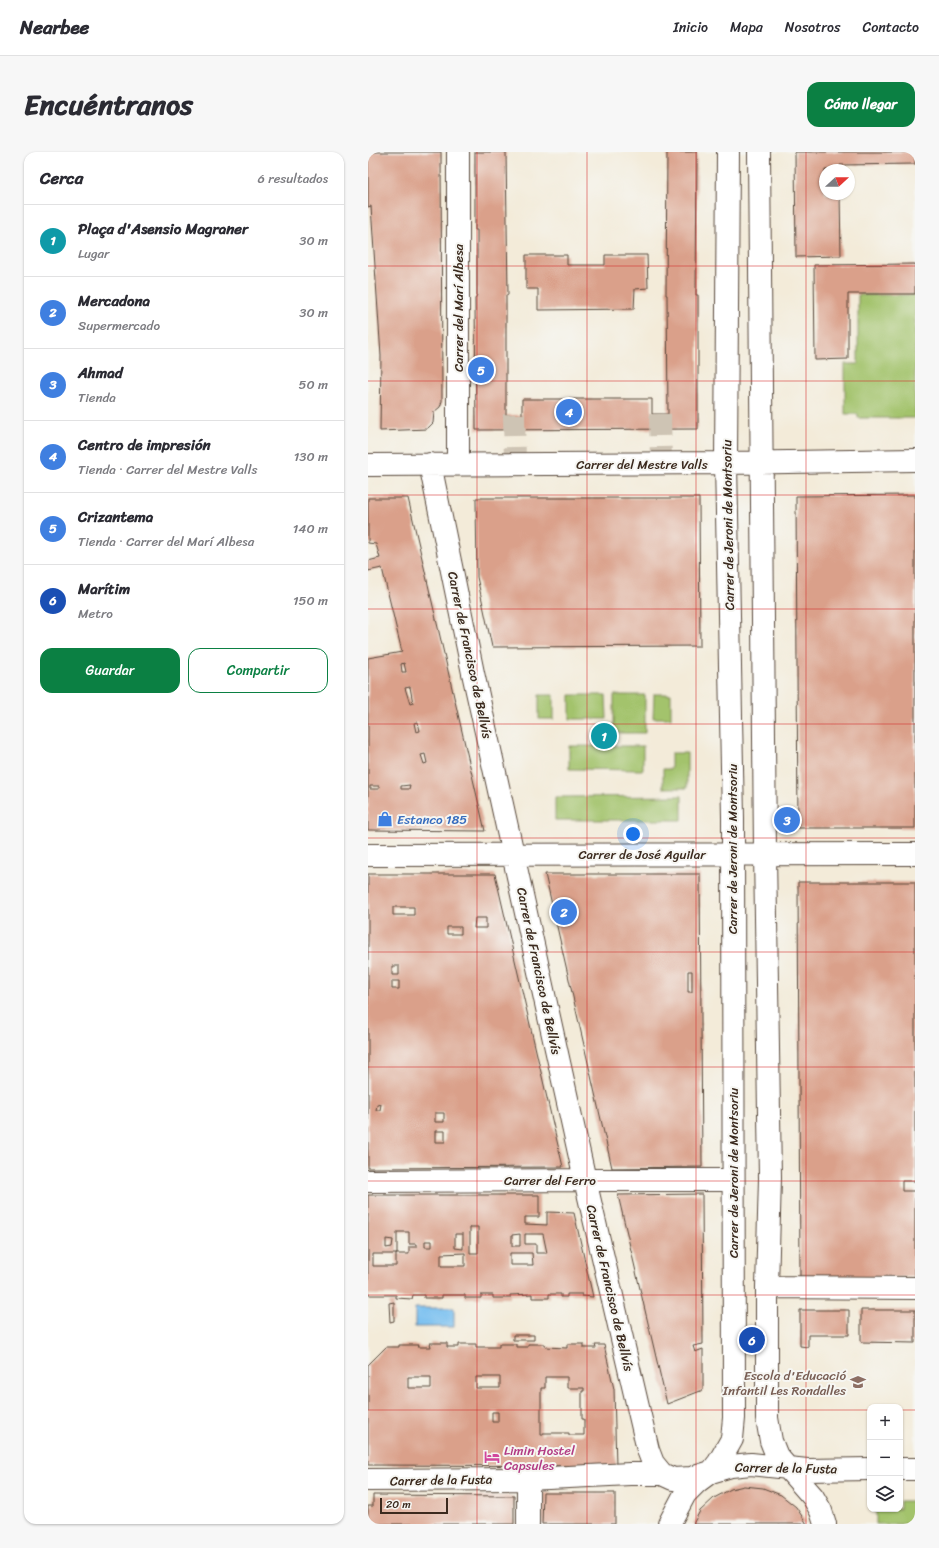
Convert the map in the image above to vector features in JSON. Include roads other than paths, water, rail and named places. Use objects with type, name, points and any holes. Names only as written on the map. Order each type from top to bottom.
[{"type":"street","name":"Carrer del Marí Albesa","points":[[458,152],[458,464]]},
{"type":"street","name":"Carrer de Jeroni de Montsoriu","points":[[669,1524],[685,1494],[697,1482],[712,1471],[719,1462],[732,1439],[734,1418],[733,854],[726,463],[728,152]]},
{"type":"street","points":[[759,152],[765,853],[770,1178],[767,1287],[767,1418],[771,1441],[776,1456],[813,1497],[821,1512],[825,1524]]},
{"type":"street","name":"Carrer del Mestre Valls","points":[[368,465],[726,463],[915,460]]},
{"type":"street","name":"Carrer de Francisco de Bellvís","points":[[430,464],[473,673],[585,1180],[648,1450],[653,1463],[662,1474]]},
{"type":"street","name":"Carrer de José Aguilar","points":[[368,855],[765,853],[915,854]]},
{"type":"street","name":"Carrer del Ferro","points":[[368,1182],[733,1180]]},
{"type":"street","points":[[767,1287],[915,1288]]},
{"type":"street","name":"Carrer de la Fusta","points":[[368,1480],[528,1479],[630,1474],[662,1474],[673,1479],[691,1478],[732,1466],[751,1464],[807,1470],[867,1469]]},
{"type":"street","points":[[903,1469],[915,1469]]},
{"type":"street","points":[[528,1479],[528,1524]]},
{"type":"water","points":[[415,1308],[454,1308],[454,1327],[415,1327]]},
{"type":"tunnel","points":[[514,414],[515,464]]},
{"type":"tunnel","points":[[660,414],[661,463]]},
{"type":"place","name":"Crizantema","points":[[481,370]]},
{"type":"place","name":"Centro de impresión","points":[[569,412]]},
{"type":"place","name":"Plaça d'Asensio Magraner","points":[[604,736]]},
{"type":"place","name":"Estanco 185","points":[[385,819]]},
{"type":"place","name":"Ahmad","points":[[787,820]]},
{"type":"place","name":"Mercadona","points":[[564,912]]},
{"type":"place","name":"Marítim","points":[[752,1340]]},
{"type":"place","name":"Escola d'Educació Infantil Les Rondalles","points":[[858,1382]]},
{"type":"place","name":"Limin Hostel Capsules","points":[[492,1457]]}]
